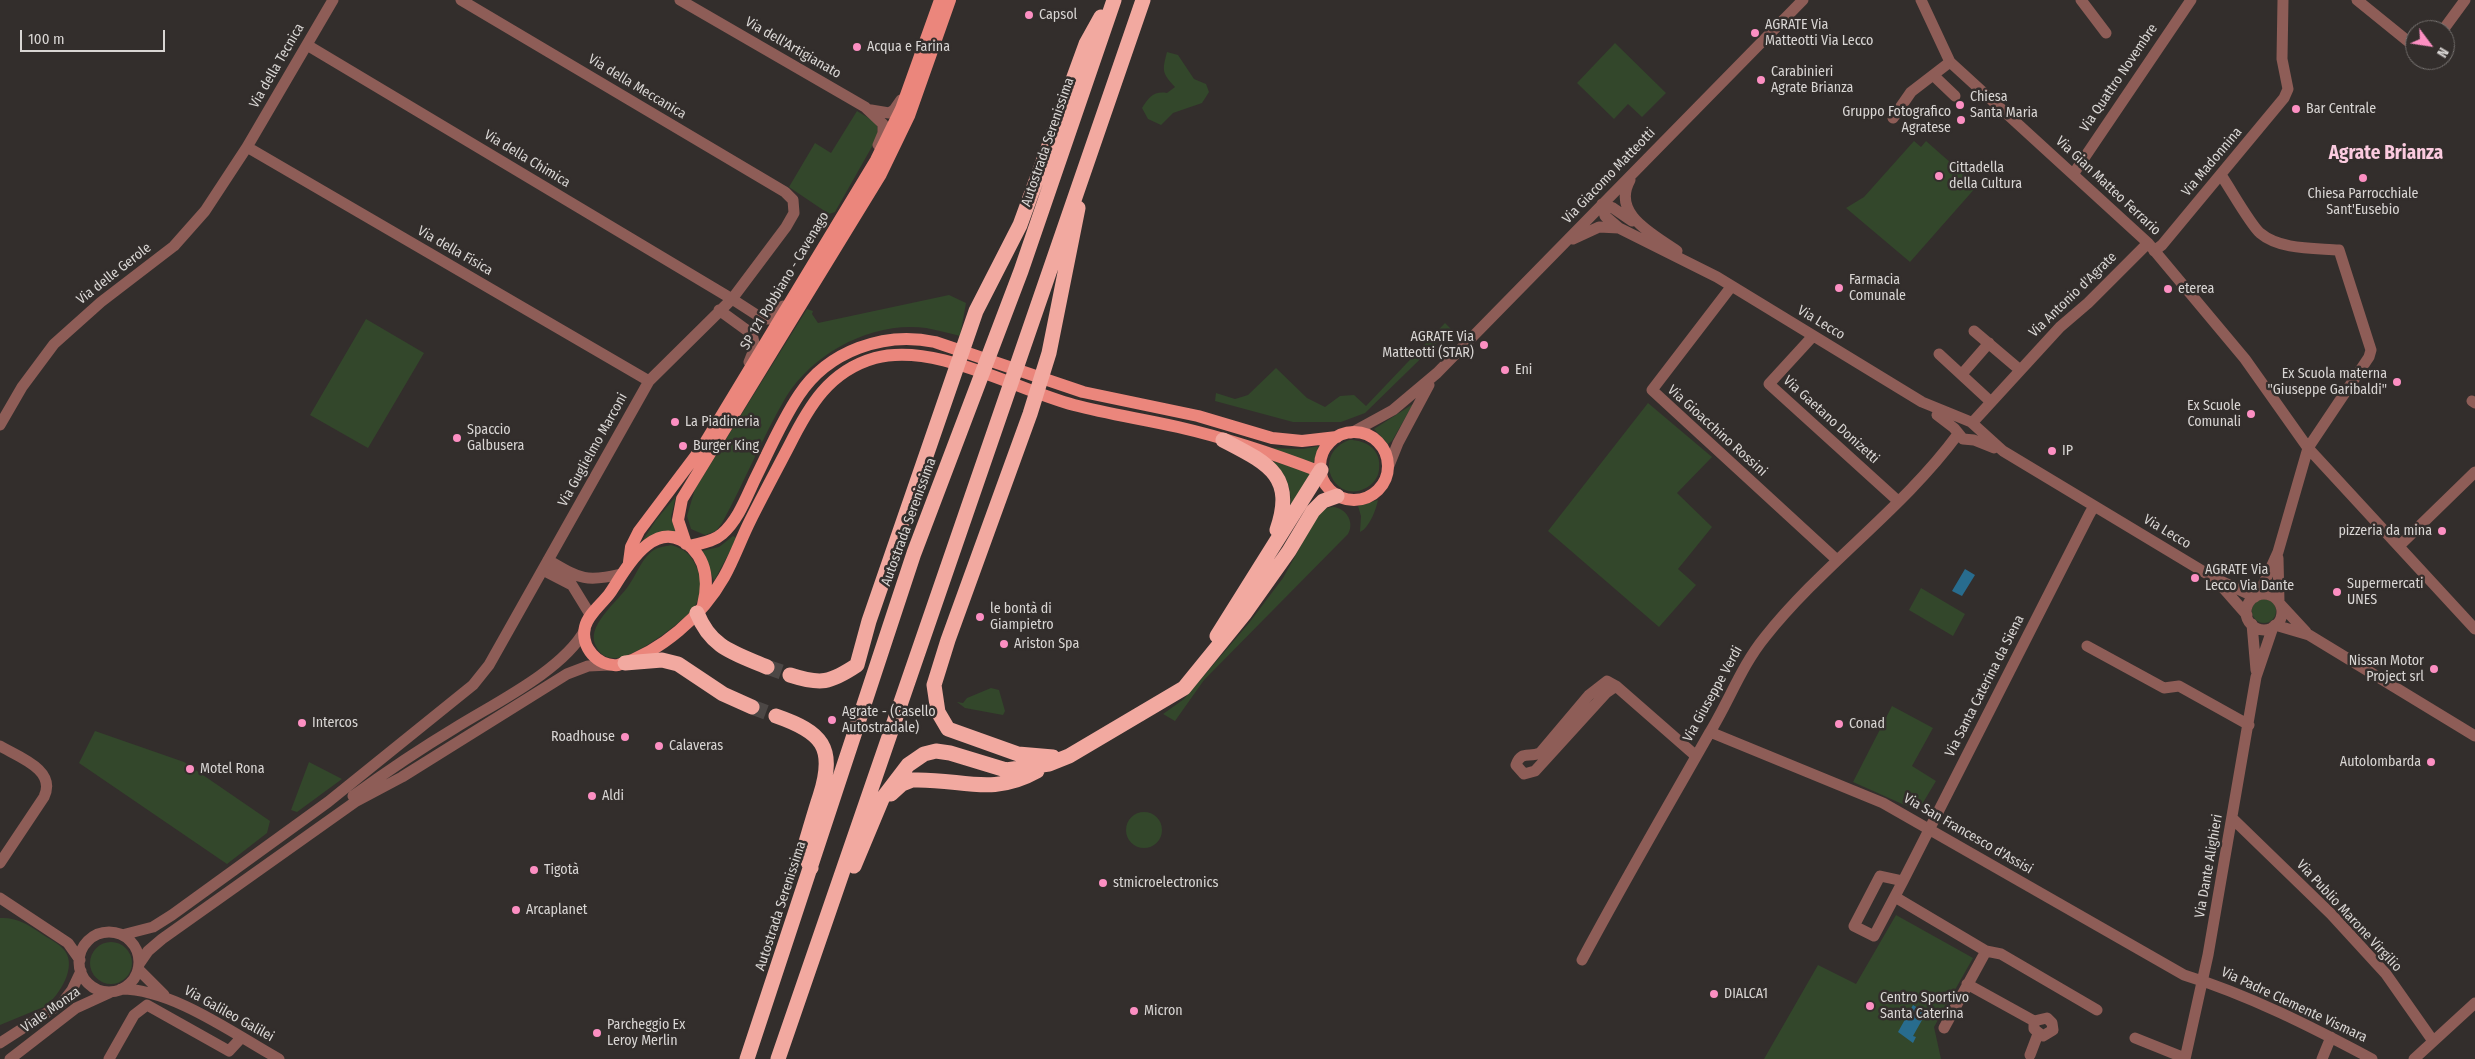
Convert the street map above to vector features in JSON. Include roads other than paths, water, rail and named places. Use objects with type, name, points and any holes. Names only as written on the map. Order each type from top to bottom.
[{"type":"highway","points":[[790,675],[812,682],[822,682],[836,678],[857,665],[869,621],[976,311],[1020,225],[1086,44],[1110,0]]},
{"type":"highway","name":"Autostrada Serenissima","points":[[747,1059],[914,553],[1021,271],[1114,0]]},
{"type":"highway","points":[[779,1059],[1143,0]]},
{"type":"highway","points":[[1069,756],[1031,756],[955,733],[948,729],[940,719],[933,693],[934,677],[1030,414],[1049,353],[1089,153]]},
{"type":"highway","points":[[1223,440],[1246,452],[1270,469],[1283,488],[1281,517],[1266,558]]},
{"type":"highway","points":[[1192,680],[1320,471]]},
{"type":"highway","points":[[875,812],[896,789],[907,781],[930,779],[978,786],[1006,784],[1022,779],[1049,764],[1069,756],[1184,688],[1274,574],[1315,508],[1326,500],[1337,496]]},
{"type":"highway","points":[[700,609],[704,630],[712,639],[724,647],[767,666]]},
{"type":"highway","points":[[620,664],[662,660],[678,664],[723,694],[752,708]]},
{"type":"highway","points":[[776,716],[801,726],[812,733],[819,741],[827,757],[823,786],[803,852],[811,868]]},
{"type":"highway","points":[[779,1059],[875,812],[888,789],[908,765],[917,758],[931,752],[950,753],[1006,770],[1049,764]]},
{"type":"main road","name":"SP 121 Pobbiano - Cavenago","points":[[629,562],[631,547],[639,531],[701,450],[853,199],[894,126],[940,0]]},
{"type":"main road","name":"SP 121 Pobbiano - Cavenago","points":[[700,609],[706,588],[705,570],[700,558],[688,545],[678,520],[680,504],[855,219],[892,153],[915,100],[950,0]]},
{"type":"main road","points":[[731,420],[734,408],[770,347],[772,332]]},
{"type":"main road","points":[[1320,471],[1173,426],[1067,403],[950,362],[907,354],[885,356],[850,369],[828,384],[806,412],[749,522],[726,574],[700,609],[671,636],[620,664],[600,660],[590,652],[585,641],[585,630],[591,616],[606,598],[629,562],[642,548],[660,539],[673,538],[688,545],[714,539],[731,523],[786,416],[802,390],[823,368],[853,350],[884,341],[922,340],[955,348],[1084,392],[1182,412],[1287,441],[1337,437],[1350,433],[1365,434],[1378,442],[1386,453],[1388,468],[1383,484],[1370,496],[1354,500],[1337,496],[1326,486],[1320,471],[1324,451],[1337,437]]},
{"type":"street","name":"Via della Tecnica","points":[[247,147],[333,0]]},
{"type":"street","name":"Via della Meccanica","points":[[461,0],[785,192],[795,204]]},
{"type":"street","name":"Via dell'Artigianato","points":[[680,0],[865,107],[880,113],[892,112],[899,103],[915,72]]},
{"type":"street","name":"Via Giacomo Matteotti","points":[[1350,433],[1393,410],[1437,373],[1803,0]]},
{"type":"street","name":"Via Gian Matteo Ferrario","points":[[1921,0],[1950,62],[1994,104],[2074,173],[2151,247],[2245,359],[2308,448],[2475,630]]},
{"type":"street","points":[[2080,0],[2106,33]]},
{"type":"street","name":"Via Quattro Novembre","points":[[2074,173],[2191,0]]},
{"type":"street","name":"Via Madonnina","points":[[2151,247],[2221,175],[2284,98],[2288,89],[2282,59],[2283,0]]},
{"type":"street","points":[[2357,0],[2405,39]]},
{"type":"street","points":[[2450,20],[2465,0]]},
{"type":"street","name":"Via della Chimica","points":[[307,45],[763,319]]},
{"type":"street","points":[[1893,118],[1911,92],[1950,62]]},
{"type":"street","points":[[1933,75],[1955,96]]},
{"type":"street","name":"Via dell'Artigianato","points":[[853,199],[883,133],[881,121],[865,107]]},
{"type":"street","name":"Via della Fisica","points":[[247,147],[649,381]]},
{"type":"street","name":"Via delle Gerole","points":[[0,425],[22,387],[54,344],[101,302],[174,246],[190,229],[218,192],[247,147]]},
{"type":"street","name":"Via Lecco","points":[[1640,166],[1624,191],[1624,202],[1628,212],[1654,235]]},
{"type":"street","points":[[2221,175],[2260,232],[2274,241],[2293,246],[2339,250],[2371,350],[2369,357],[2308,448],[2278,552],[2257,595],[2249,603],[2250,620],[2263,629],[2274,626],[2309,635]]},
{"type":"street","name":"Via Guglielmo Marconi","points":[[125,937],[153,927],[172,915],[328,802],[430,718],[470,688],[483,674],[649,381],[718,310],[732,299],[786,227],[794,213],[795,204]]},
{"type":"street","name":"Via Lecco","points":[[1602,204],[1605,216],[1619,228],[1704,271],[1922,402],[1971,424],[2003,451],[2214,578],[2257,595]]},
{"type":"street","name":"Via Lecco","points":[[1602,204],[1613,208],[1704,271]]},
{"type":"street","name":"Via Lecco","points":[[1557,250],[1592,229],[1602,227],[1619,228]]},
{"type":"street","name":"Via Antonio d'Agrate","points":[[1971,424],[2060,327],[2151,247]]},
{"type":"street","name":"Via Gioacchino Rossini","points":[[1731,287],[1652,390],[1838,560]]},
{"type":"street","points":[[772,332],[763,319],[776,316],[797,290]]},
{"type":"street","points":[[718,310],[747,329],[755,342],[754,352],[740,384]]},
{"type":"street","points":[[1974,331],[2020,370]]},
{"type":"street","name":"Via Gaetano Donizetti","points":[[1813,336],[1769,384],[1898,502]]},
{"type":"street","points":[[1962,374],[1988,343]]},
{"type":"street","points":[[1939,354],[1991,402]]},
{"type":"street","name":"Via Giacomo Matteotti","points":[[1388,468],[1398,443],[1437,373]]},
{"type":"street","name":"Via Lecco","points":[[1922,402],[1963,436],[2003,451]]},
{"type":"street","points":[[1971,424],[1975,435],[1963,436],[1958,426],[1971,424]]},
{"type":"street","name":"Via Giuseppe Verdi","points":[[1582,960],[1742,672],[1763,639],[1785,612],[1919,480],[1937,468],[1963,436]]},
{"type":"street","points":[[2399,546],[2475,472]]},
{"type":"street","name":"Via Santa Caterina da Siena","points":[[1903,881],[1880,876],[1854,926],[1874,936],[1903,881],[2094,506]]},
{"type":"street","points":[[2274,626],[2281,618],[2278,552]]},
{"type":"street","points":[[545,565],[588,579],[603,579],[621,574]]},
{"type":"street","points":[[545,565],[574,588],[591,616]]},
{"type":"street","name":"Via Lecco","points":[[2214,578],[2250,620]]},
{"type":"street","points":[[2257,595],[2269,594],[2280,603],[2309,635],[2475,736]]},
{"type":"street","name":"Via Dante Alighieri","points":[[2250,620],[2256,677]]},
{"type":"street","name":"Via Dante Alighieri","points":[[2185,1058],[2203,980],[2233,819],[2256,677],[2274,626]]},
{"type":"street","points":[[68,943],[90,940],[105,933],[125,937],[152,933],[168,926],[383,774],[557,664],[571,651],[585,630]]},
{"type":"street","points":[[2087,646],[2164,688],[2179,686],[2249,725]]},
{"type":"street","points":[[0,898],[68,943],[86,980],[94,988],[117,990],[132,981],[138,966],[148,951],[162,939],[355,802],[402,776],[567,674],[588,666],[620,664]]},
{"type":"street","points":[[1616,686],[1606,693],[1535,771],[1524,774],[1519,771],[1516,764],[1520,756],[1526,754],[1533,756],[1540,753],[1589,695],[1607,681],[1616,686],[1696,756]]},
{"type":"street","name":"Via San Francesco d'Assisi","points":[[1710,732],[1883,803],[2184,975],[2203,980]]},
{"type":"street","points":[[0,746],[42,772],[47,781],[47,786],[44,797],[0,862]]},
{"type":"street","name":"Via Publio Marone Virgilio","points":[[2233,819],[2331,914],[2386,974],[2433,1041]]},
{"type":"street","points":[[1894,897],[1986,951],[2001,954],[2097,1010]]},
{"type":"street","points":[[125,937],[136,950],[138,966]]},
{"type":"street","points":[[80,965],[82,950],[90,940]]},
{"type":"street","points":[[1944,1028],[1986,951]]},
{"type":"street","name":"Viale Monza","points":[[0,1043],[36,1021],[65,1000],[80,965]]},
{"type":"street","name":"Via Galileo Galilei","points":[[138,966],[165,996]]},
{"type":"street","name":"Via Padre Clemente Vismara","points":[[2203,980],[2330,1037],[2372,1059]]},
{"type":"street","points":[[1967,984],[2034,1021],[2047,1018],[2052,1023],[2053,1030],[2050,1034],[2043,1036],[2038,1034],[2034,1028],[2034,1021]]},
{"type":"street","name":"Via Galileo Galilei","points":[[117,990],[142,991],[165,996],[279,1059]]},
{"type":"street","name":"Viale Monza","points":[[10,1059],[72,1010],[90,1000],[117,990]]},
{"type":"street","points":[[2414,1059],[2475,1003]]},
{"type":"street","points":[[109,1059],[134,1015],[147,1005],[229,1051],[241,1038]]},
{"type":"street","points":[[0,1032],[36,1021]]},
{"type":"street","points":[[2030,1055],[2038,1034]]},
{"type":"street","points":[[2322,1059],[2330,1037]]},
{"type":"street","points":[[2134,1038],[2185,1058]]},
{"type":"water","points":[[1965,569],[1975,575],[1962,596],[1952,591]]},
{"type":"water","points":[[1913,1005],[1926,1013],[1913,1036],[1916,1037],[1913,1043],[1898,1032]]},
{"type":"tunnel","points":[[767,667],[790,675]]},
{"type":"tunnel","points":[[752,707],[776,716]]},
{"type":"place","name":"Capsol","points":[[1029,15]]},
{"type":"place","name":"AGRATE Via Matteotti Via Lecco","points":[[1755,33]]},
{"type":"place","name":"Acqua e Farina","points":[[857,47]]},
{"type":"place","name":"Carabinieri Agrate Brianza","points":[[1761,80]]},
{"type":"place","name":"Chiesa Santa Maria","points":[[1960,105]]},
{"type":"place","name":"Bar Centrale","points":[[2296,109]]},
{"type":"place","name":"Gruppo Fotografico Agratese","points":[[1961,120]]},
{"type":"place","name":"Cittadella della Cultura","points":[[1939,176]]},
{"type":"place","name":"Chiesa Parrocchiale Sant'Eusebio","points":[[2363,178]]},
{"type":"place","name":"Farmacia Comunale","points":[[1839,288]]},
{"type":"place","name":"eterea","points":[[2168,289]]},
{"type":"place","name":"AGRATE Via Matteotti (STAR)","points":[[1484,345]]},
{"type":"place","name":"Eni","points":[[1505,370]]},
{"type":"place","name":"Ex Scuola materna \"Giuseppe Garibaldi\"","points":[[2397,382]]},
{"type":"place","name":"Ex Scuole Comunali","points":[[2251,414]]},
{"type":"place","name":"La Piadineria","points":[[675,422]]},
{"type":"place","name":"Spaccio Galbusera","points":[[457,438]]},
{"type":"place","name":"Burger King","points":[[683,446]]},
{"type":"place","name":"IP","points":[[2052,451]]},
{"type":"place","name":"pizzeria da mina","points":[[2442,531]]},
{"type":"place","name":"AGRATE Via Lecco Via Dante","points":[[2195,578]]},
{"type":"place","name":"Supermercati UNES","points":[[2337,592]]},
{"type":"place","name":"le bontà di Giampietro","points":[[980,617]]},
{"type":"place","name":"Ariston Spa","points":[[1004,644]]},
{"type":"place","name":"Nissan Motor Project srl","points":[[2434,669]]},
{"type":"place","name":"Agrate - (Casello Autostradale)","points":[[832,720]]},
{"type":"place","name":"Intercos","points":[[302,723]]},
{"type":"place","name":"Conad","points":[[1839,724]]},
{"type":"place","name":"Roadhouse","points":[[625,737]]},
{"type":"place","name":"Calaveras","points":[[659,746]]},
{"type":"place","name":"Autolombarda","points":[[2431,762]]},
{"type":"place","name":"Motel Rona","points":[[190,769]]},
{"type":"place","name":"Aldi","points":[[592,796]]},
{"type":"place","name":"Tigotà","points":[[534,870]]},
{"type":"place","name":"stmicroelectronics","points":[[1103,883]]},
{"type":"place","name":"Arcaplanet","points":[[516,910]]},
{"type":"place","name":"DIALCA1","points":[[1714,994]]},
{"type":"place","name":"Centro Sportivo Santa Caterina","points":[[1870,1006]]},
{"type":"place","name":"Micron","points":[[1134,1011]]},
{"type":"place","name":"Parcheggio Ex Leroy Merlin","points":[[597,1033]]},
{"type":"district","name":"Agrate Brianza","points":[[2386,154]]}]
